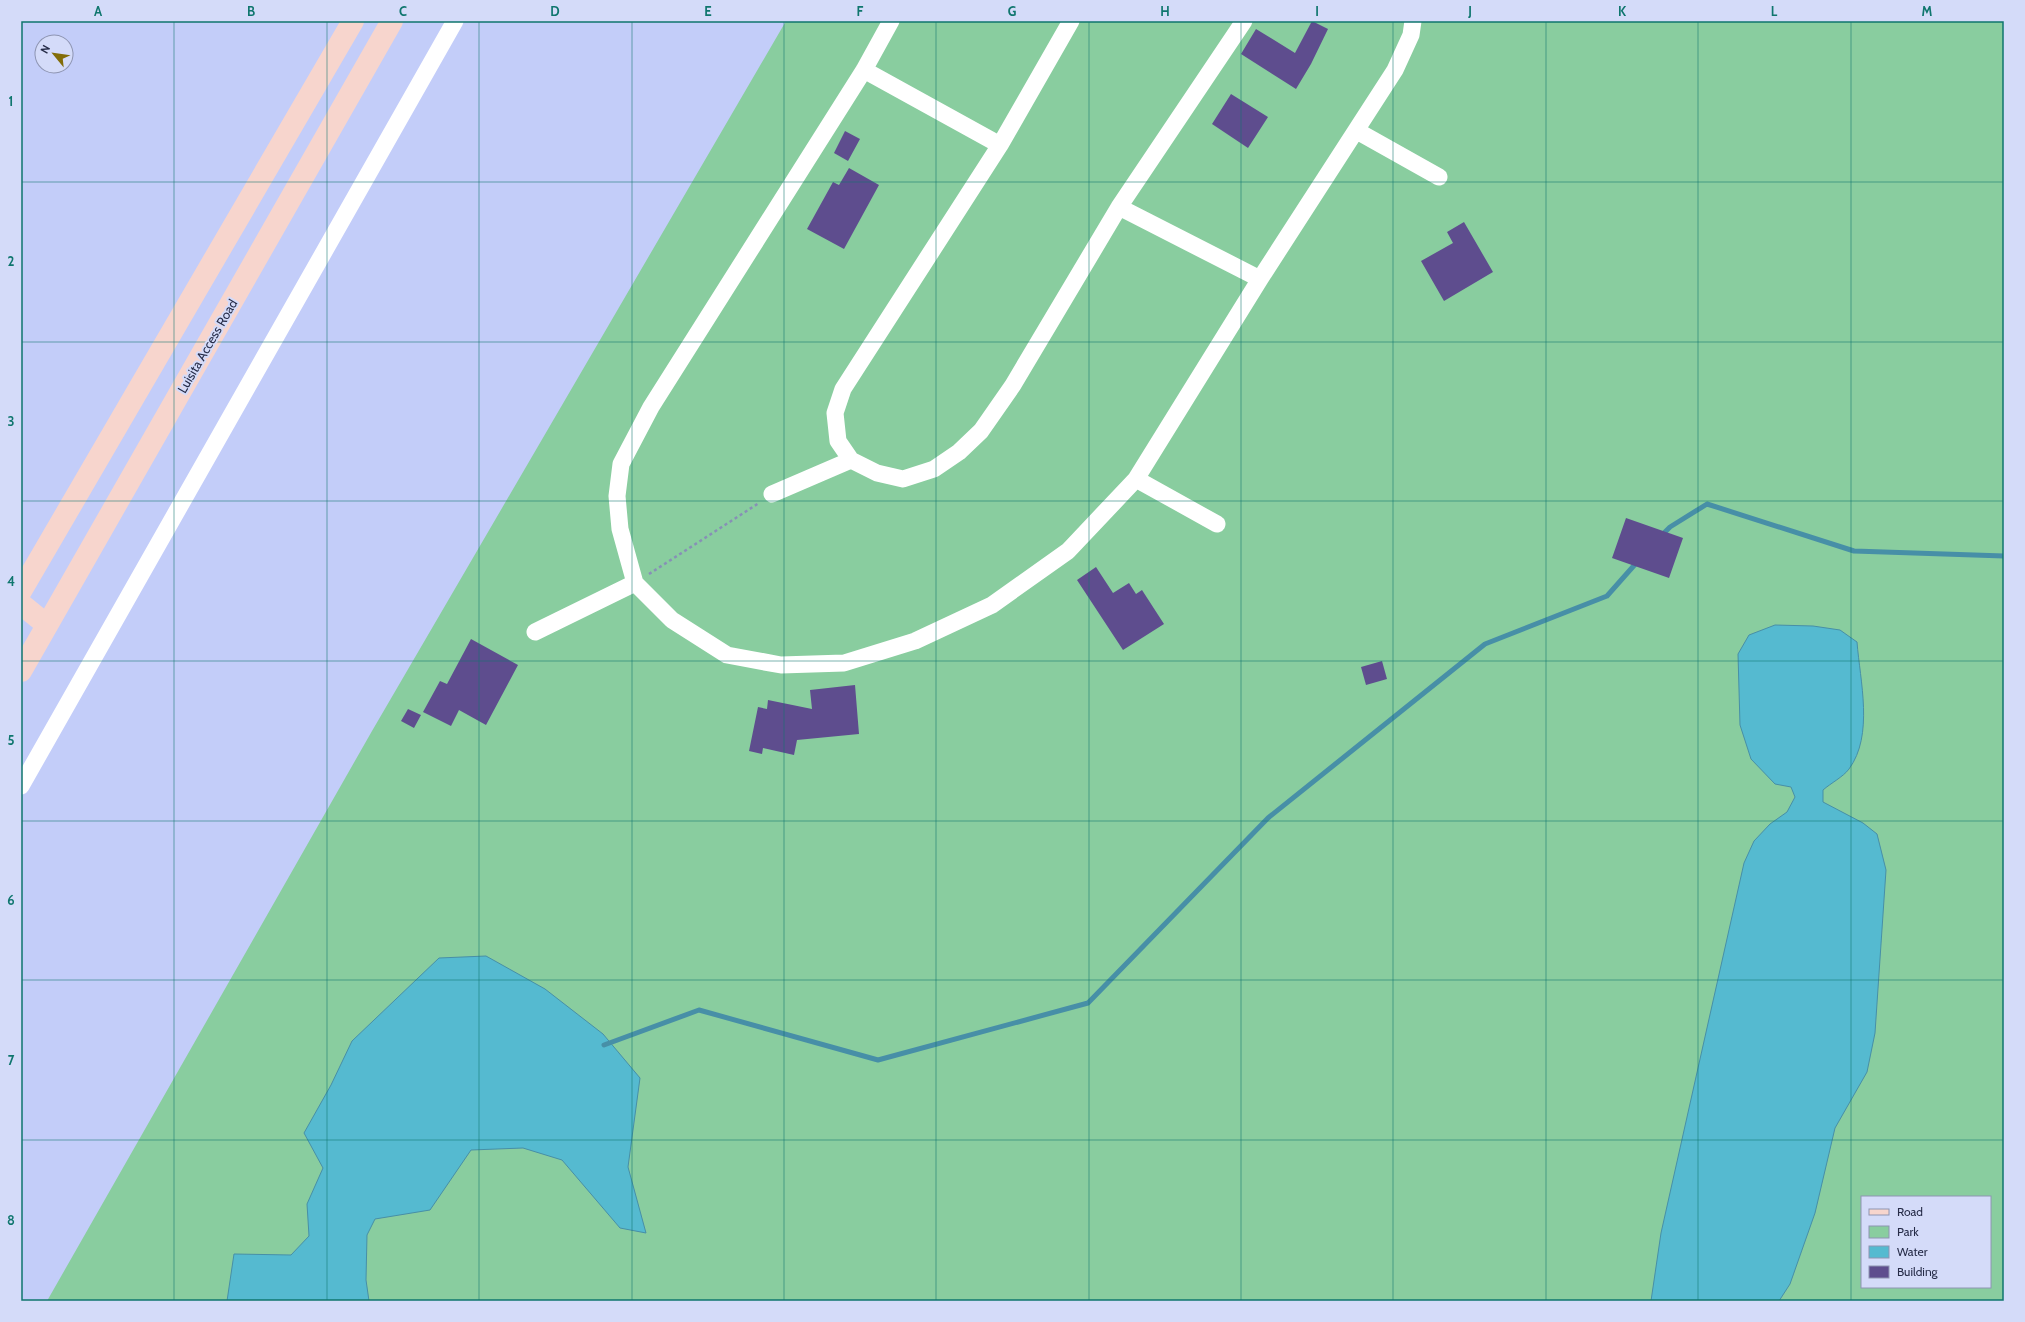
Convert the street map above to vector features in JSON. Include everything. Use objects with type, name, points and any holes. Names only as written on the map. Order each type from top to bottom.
[{"type":"main road","points":[[21,591],[354,21]]},
{"type":"main road","name":"Luisita Access Road","points":[[21,671],[392,21]]},
{"type":"main road","points":[[21,604],[47,625]]},
{"type":"street","points":[[21,786],[455,21]]},
{"type":"street","points":[[891,21],[864,70],[651,407],[621,464],[617,496],[620,529],[635,583],[672,620],[727,655],[781,665],[844,663],[915,641],[992,605],[1068,551],[1136,479],[1260,279],[1395,70],[1411,35],[1413,21]]},
{"type":"street","points":[[1071,21],[1000,145],[843,389],[835,413],[838,441],[852,460],[877,473],[903,479],[934,469],[959,452],[981,431],[1013,385],[1119,207],[1244,21]]},
{"type":"street","points":[[864,70],[1000,145]]},
{"type":"street","points":[[1357,131],[1439,177]]},
{"type":"street","points":[[1119,207],[1260,279]]},
{"type":"street","points":[[772,494],[852,460]]},
{"type":"street","points":[[1136,479],[1217,524]]},
{"type":"street","points":[[535,632],[635,583]]},
{"type":"path","points":[[635,583],[772,494]]},
{"type":"green space","points":[[786,21],[2004,21],[2004,1301],[47,1301],[372,731]]},
{"type":"water","points":[[1775,625],[1813,626],[1840,630],[1857,642],[1864,707],[1861,740],[1857,755],[1849,769],[1844,775],[1823,790],[1823,802],[1863,823],[1877,834],[1886,870],[1875,1033],[1867,1072],[1835,1128],[1815,1213],[1790,1284],[1779,1301],[1651,1301],[1661,1233],[1744,863],[1754,841],[1770,824],[1787,812],[1795,797],[1791,787],[1775,784],[1751,759],[1740,725],[1738,654],[1749,635]]},
{"type":"water","points":[[486,956],[545,989],[603,1034],[640,1078],[628,1167],[646,1233],[620,1228],[562,1160],[523,1148],[471,1150],[430,1210],[375,1219],[367,1235],[366,1280],[369,1301],[227,1301],[234,1254],[291,1255],[309,1236],[307,1204],[323,1168],[304,1133],[331,1085],[352,1041],[439,958]]},
{"type":"building","points":[[1312,21],[1328,29],[1311,64],[1296,89],[1241,54],[1256,29],[1295,53]]},
{"type":"building","points":[[1231,94],[1268,117],[1248,148],[1212,124]]},
{"type":"building","points":[[845,131],[860,139],[848,161],[834,153]]},
{"type":"building","points":[[849,168],[879,185],[844,249],[807,229],[833,182],[839,185]]},
{"type":"building","points":[[1464,222],[1493,272],[1444,301],[1421,261],[1453,243],[1447,232]]},
{"type":"building","points":[[1626,518],[1683,538],[1669,578],[1612,558]]},
{"type":"building","points":[[1096,567],[1113,593],[1129,583],[1136,594],[1142,590],[1164,624],[1123,650],[1077,580]]},
{"type":"building","points":[[471,639],[518,665],[486,725],[459,710],[451,726],[423,712],[440,681],[447,684]]},
{"type":"building","points":[[1382,661],[1387,679],[1366,685],[1361,667]]},
{"type":"building","points":[[855,685],[859,734],[797,740],[794,755],[763,748],[762,754],[749,751],[758,707],[767,709],[768,700],[812,709],[810,690]]},
{"type":"building","points":[[408,709],[421,715],[414,728],[401,721]]},
{"type":"waterway","points":[[1661,536],[1670,527],[1707,504],[1854,551],[2004,556]]},
{"type":"waterway","points":[[604,1045],[699,1010],[878,1060],[1088,1003],[1268,818],[1485,644],[1607,596],[1638,561]]}]
